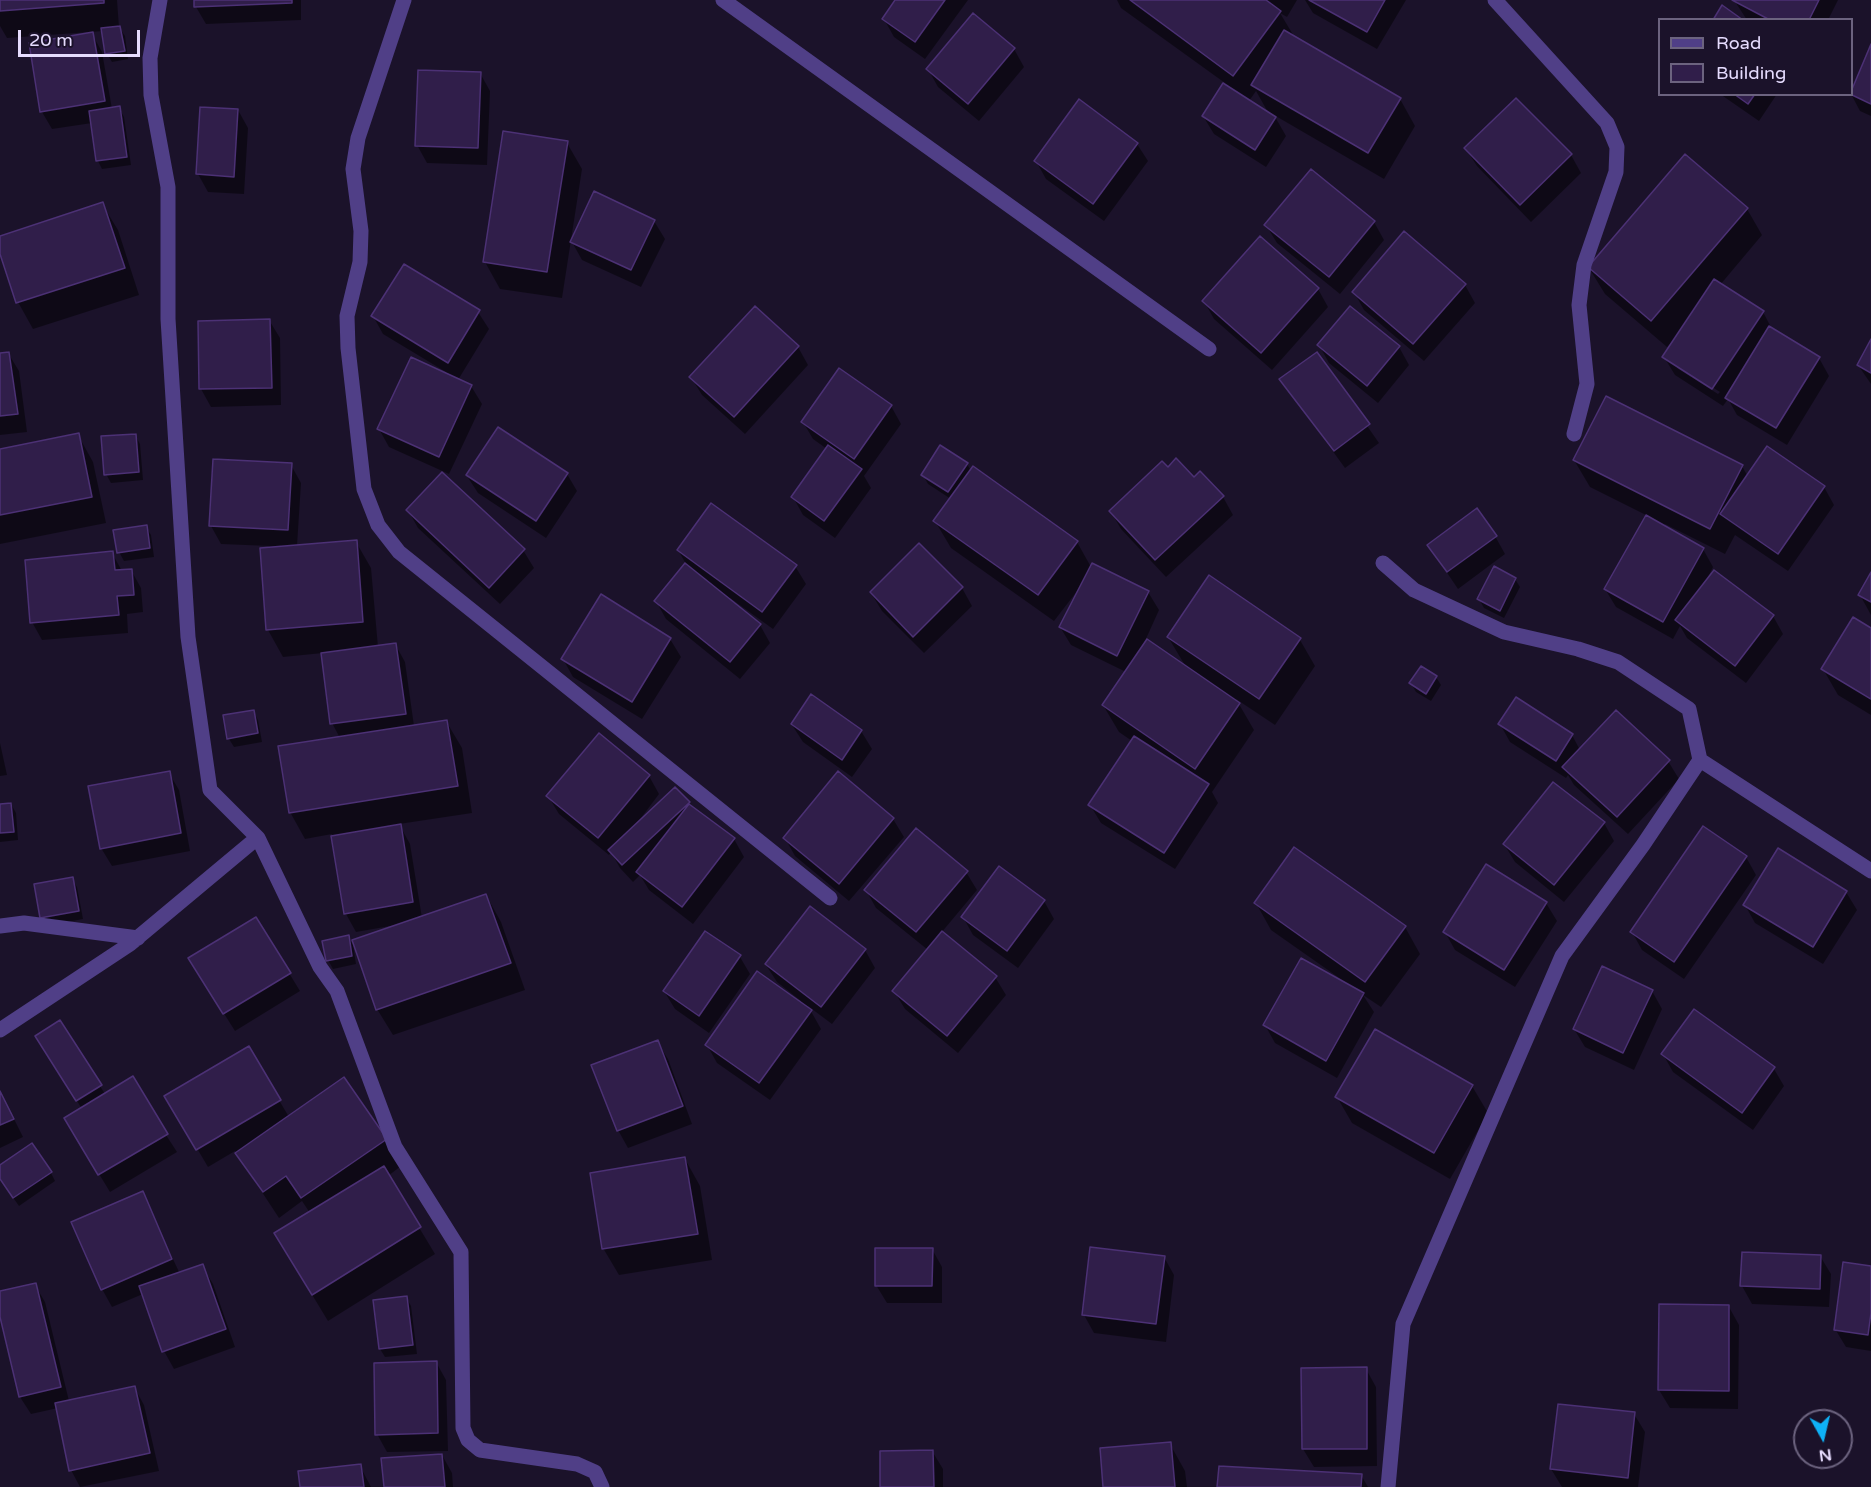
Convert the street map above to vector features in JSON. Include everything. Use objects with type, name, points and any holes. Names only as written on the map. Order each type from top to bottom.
[{"type":"street","points":[[160,0],[150,58],[151,94],[168,187],[168,319],[188,637],[210,790],[257,838],[320,967],[337,991],[395,1147],[462,1252],[463,1428],[468,1440],[480,1450],[577,1464],[595,1472],[602,1487]]},
{"type":"street","points":[[404,0],[358,138],[353,170],[361,231],[360,262],[347,316],[348,348],[364,489],[378,525],[399,552],[830,897]]},
{"type":"street","points":[[723,0],[1209,349]]},
{"type":"street","points":[[1495,0],[1606,123],[1617,147],[1616,172],[1584,265],[1579,305],[1587,384],[1574,434]]},
{"type":"street","points":[[1383,563],[1414,590],[1504,632],[1578,649],[1618,662],[1689,709],[1700,760],[1871,871]]},
{"type":"street","points":[[1388,1487],[1403,1324],[1562,956],[1643,845],[1700,760]]},
{"type":"street","points":[[0,1030],[138,938],[257,838]]},
{"type":"street","points":[[0,926],[24,922],[138,938]]},
{"type":"building","points":[[0,0],[104,0],[104,3],[0,11]]},
{"type":"building","points":[[194,0],[292,0],[292,3],[194,7]]},
{"type":"building","points":[[895,0],[945,0],[915,42],[882,19]]},
{"type":"building","points":[[1130,0],[1266,0],[1281,11],[1233,76]]},
{"type":"building","points":[[1309,0],[1385,0],[1367,32]]},
{"type":"building","points":[[1732,0],[1819,0],[1810,18],[1766,18]]},
{"type":"building","points":[[1722,5],[1740,18],[1714,18]]},
{"type":"building","points":[[973,13],[1015,48],[968,104],[926,69]]},
{"type":"building","points":[[120,26],[125,51],[105,54],[101,28]]},
{"type":"building","points":[[1284,30],[1401,98],[1368,153],[1251,85]]},
{"type":"building","points":[[93,32],[105,101],[40,112],[29,43]]},
{"type":"building","points":[[1871,44],[1871,104],[1853,95],[1853,87]]},
{"type":"building","points":[[418,70],[481,72],[478,148],[415,146]]},
{"type":"building","points":[[1223,83],[1276,117],[1255,150],[1202,116]]},
{"type":"building","points":[[1737,96],[1754,96],[1748,104]]},
{"type":"building","points":[[1516,98],[1572,154],[1520,205],[1464,148]]},
{"type":"building","points":[[1079,99],[1138,143],[1093,204],[1034,161]]},
{"type":"building","points":[[120,106],[127,157],[96,161],[89,111]]},
{"type":"building","points":[[200,107],[238,109],[234,177],[196,174]]},
{"type":"building","points":[[503,131],[568,141],[547,272],[483,262]]},
{"type":"building","points":[[1685,154],[1748,208],[1651,321],[1588,267]]},
{"type":"building","points":[[1311,169],[1375,221],[1329,277],[1264,225]]},
{"type":"building","points":[[594,191],[655,220],[631,270],[570,242]]},
{"type":"building","points":[[103,202],[125,268],[16,303],[0,254],[0,236]]},
{"type":"building","points":[[1404,231],[1466,284],[1413,344],[1352,292]]},
{"type":"building","points":[[1260,236],[1319,288],[1261,353],[1202,301]]},
{"type":"building","points":[[404,264],[480,310],[448,363],[371,316]]},
{"type":"building","points":[[1714,279],[1764,311],[1712,389],[1662,357]]},
{"type":"building","points":[[755,306],[799,346],[734,417],[689,377]]},
{"type":"building","points":[[1350,306],[1400,346],[1367,386],[1317,345]]},
{"type":"building","points":[[270,319],[272,388],[199,389],[198,321]]},
{"type":"building","points":[[1769,326],[1820,357],[1776,428],[1725,398]]},
{"type":"building","points":[[1871,339],[1871,373],[1857,365]]},
{"type":"building","points":[[9,352],[18,414],[0,416],[0,353]]},
{"type":"building","points":[[1317,352],[1370,424],[1334,451],[1279,379]]},
{"type":"building","points":[[411,357],[472,385],[439,457],[377,429]]},
{"type":"building","points":[[839,368],[892,405],[854,459],[801,422]]},
{"type":"building","points":[[1606,396],[1743,465],[1710,529],[1573,460]]},
{"type":"building","points":[[498,427],[568,473],[536,521],[466,475]]},
{"type":"building","points":[[79,433],[92,497],[0,515],[0,449]]},
{"type":"building","points":[[136,434],[139,472],[104,475],[101,436]]},
{"type":"building","points":[[828,445],[862,469],[824,521],[791,497]]},
{"type":"building","points":[[940,445],[968,463],[948,492],[921,475]]},
{"type":"building","points":[[1767,446],[1825,486],[1778,554],[1720,514]]},
{"type":"building","points":[[1176,458],[1194,477],[1200,471],[1224,496],[1155,560],[1109,511],[1162,461],[1168,467]]},
{"type":"building","points":[[213,459],[292,463],[288,530],[209,526]]},
{"type":"building","points":[[973,466],[1078,541],[1038,595],[933,521]]},
{"type":"building","points":[[442,472],[525,549],[489,588],[406,510]]},
{"type":"building","points":[[711,503],[797,565],[762,612],[677,550]]},
{"type":"building","points":[[1477,508],[1497,536],[1447,572],[1427,545]]},
{"type":"building","points":[[1646,515],[1704,548],[1663,622],[1604,589]]},
{"type":"building","points":[[147,525],[150,548],[117,553],[113,530]]},
{"type":"building","points":[[357,540],[363,622],[266,630],[260,548]]},
{"type":"building","points":[[919,543],[963,587],[913,637],[870,592]]},
{"type":"building","points":[[113,551],[115,570],[132,569],[134,595],[117,596],[119,615],[30,623],[25,560]]},
{"type":"building","points":[[685,563],[761,624],[730,662],[654,601]]},
{"type":"building","points":[[1092,563],[1149,591],[1117,656],[1059,627]]},
{"type":"building","points":[[1494,566],[1516,578],[1500,611],[1477,599]]},
{"type":"building","points":[[1714,570],[1774,615],[1735,666],[1675,620]]},
{"type":"building","points":[[1871,572],[1871,602],[1858,595]]},
{"type":"building","points":[[1209,575],[1301,638],[1259,699],[1167,637]]},
{"type":"building","points":[[601,594],[671,638],[632,702],[561,659]]},
{"type":"building","points":[[1853,617],[1871,628],[1871,699],[1821,669]]},
{"type":"building","points":[[1147,639],[1240,703],[1195,769],[1102,705]]},
{"type":"building","points":[[396,643],[406,714],[330,724],[321,653]]},
{"type":"building","points":[[1421,666],[1437,676],[1426,694],[1409,683]]},
{"type":"building","points":[[811,694],[862,730],[842,760],[791,724]]},
{"type":"building","points":[[1516,697],[1573,734],[1556,761],[1498,724]]},
{"type":"building","points":[[254,710],[258,733],[227,739],[223,715]]},
{"type":"building","points":[[1616,710],[1670,760],[1617,817],[1562,767]]},
{"type":"building","points":[[447,720],[458,786],[289,813],[278,746]]},
{"type":"building","points":[[599,733],[650,775],[598,838],[546,796]]},
{"type":"building","points":[[1134,736],[1209,784],[1164,853],[1088,805]]},
{"type":"building","points":[[170,771],[181,833],[100,849],[88,786]]},
{"type":"building","points":[[838,771],[894,818],[839,884],[783,838]]},
{"type":"building","points":[[1553,782],[1605,822],[1554,885],[1503,844]]},
{"type":"building","points":[[675,787],[690,802],[622,865],[608,850]]},
{"type":"building","points":[[11,803],[14,832],[0,833],[0,804]]},
{"type":"building","points":[[689,804],[735,838],[682,907],[636,872]]},
{"type":"building","points":[[401,824],[413,902],[344,914],[331,836]]},
{"type":"building","points":[[1703,826],[1747,856],[1674,962],[1630,932]]},
{"type":"building","points":[[916,828],[968,871],[916,932],[864,890]]},
{"type":"building","points":[[1294,847],[1406,926],[1365,982],[1254,903]]},
{"type":"building","points":[[1778,848],[1847,891],[1813,947],[1743,905]]},
{"type":"building","points":[[1486,864],[1547,902],[1504,970],[1443,932]]},
{"type":"building","points":[[999,866],[1045,900],[1007,951],[961,917]]},
{"type":"building","points":[[73,877],[79,911],[40,918],[34,884]]},
{"type":"building","points":[[486,894],[511,963],[376,1010],[352,940]]},
{"type":"building","points":[[810,906],[866,949],[821,1007],[765,964]]},
{"type":"building","points":[[256,917],[291,973],[223,1014],[188,958]]},
{"type":"building","points":[[705,931],[741,955],[699,1016],[663,991]]},
{"type":"building","points":[[942,931],[997,976],[947,1036],[892,991]]},
{"type":"building","points":[[349,935],[352,956],[326,961],[322,941]]},
{"type":"building","points":[[1301,958],[1364,993],[1326,1061],[1263,1025]]},
{"type":"building","points":[[1602,966],[1653,990],[1623,1053],[1573,1029]]},
{"type":"building","points":[[757,971],[812,1010],[759,1083],[705,1045]]},
{"type":"building","points":[[1694,1009],[1775,1067],[1742,1113],[1661,1054]]},
{"type":"building","points":[[60,1020],[102,1085],[76,1101],[35,1036]]},
{"type":"building","points":[[1375,1029],[1473,1085],[1434,1153],[1335,1097]]},
{"type":"building","points":[[658,1040],[683,1106],[617,1131],[591,1065]]},
{"type":"building","points":[[249,1046],[281,1100],[196,1150],[164,1096]]},
{"type":"building","points":[[133,1076],[168,1134],[98,1175],[64,1118]]},
{"type":"building","points":[[344,1077],[387,1139],[301,1198],[286,1176],[263,1192],[235,1153]]},
{"type":"building","points":[[0,1091],[14,1119],[0,1125]]},
{"type":"building","points":[[32,1143],[52,1172],[13,1198],[0,1179],[0,1165]]},
{"type":"building","points":[[685,1157],[698,1234],[602,1249],[590,1173]]},
{"type":"building","points":[[384,1166],[421,1227],[312,1295],[274,1233]]},
{"type":"building","points":[[143,1191],[172,1259],[101,1290],[71,1222]]},
{"type":"building","points":[[1090,1247],[1165,1256],[1156,1324],[1082,1315]]},
{"type":"building","points":[[875,1248],[933,1248],[932,1286],[875,1286]]},
{"type":"building","points":[[1742,1252],[1821,1255],[1820,1289],[1740,1286]]},
{"type":"building","points":[[1843,1262],[1871,1266],[1871,1313],[1868,1335],[1834,1330]]},
{"type":"building","points":[[203,1264],[226,1329],[162,1352],[139,1286]]},
{"type":"building","points":[[36,1283],[61,1387],[19,1397],[0,1317],[0,1291]]},
{"type":"building","points":[[407,1296],[413,1345],[379,1349],[373,1300]]},
{"type":"building","points":[[1659,1304],[1729,1305],[1729,1391],[1658,1390]]},
{"type":"building","points":[[437,1361],[438,1433],[375,1435],[374,1363]]},
{"type":"building","points":[[1367,1367],[1367,1449],[1302,1449],[1301,1368]]},
{"type":"building","points":[[135,1386],[150,1453],[69,1471],[55,1403]]},
{"type":"building","points":[[1558,1404],[1635,1412],[1628,1478],[1550,1469]]},
{"type":"building","points":[[1171,1442],[1175,1487],[1103,1487],[1100,1448]]},
{"type":"building","points":[[933,1450],[934,1487],[880,1487],[880,1451]]},
{"type":"building","points":[[442,1454],[445,1487],[384,1487],[381,1458]]},
{"type":"building","points":[[361,1464],[364,1487],[300,1487],[298,1471]]},
{"type":"building","points":[[1219,1466],[1362,1474],[1361,1487],[1217,1487]]}]
